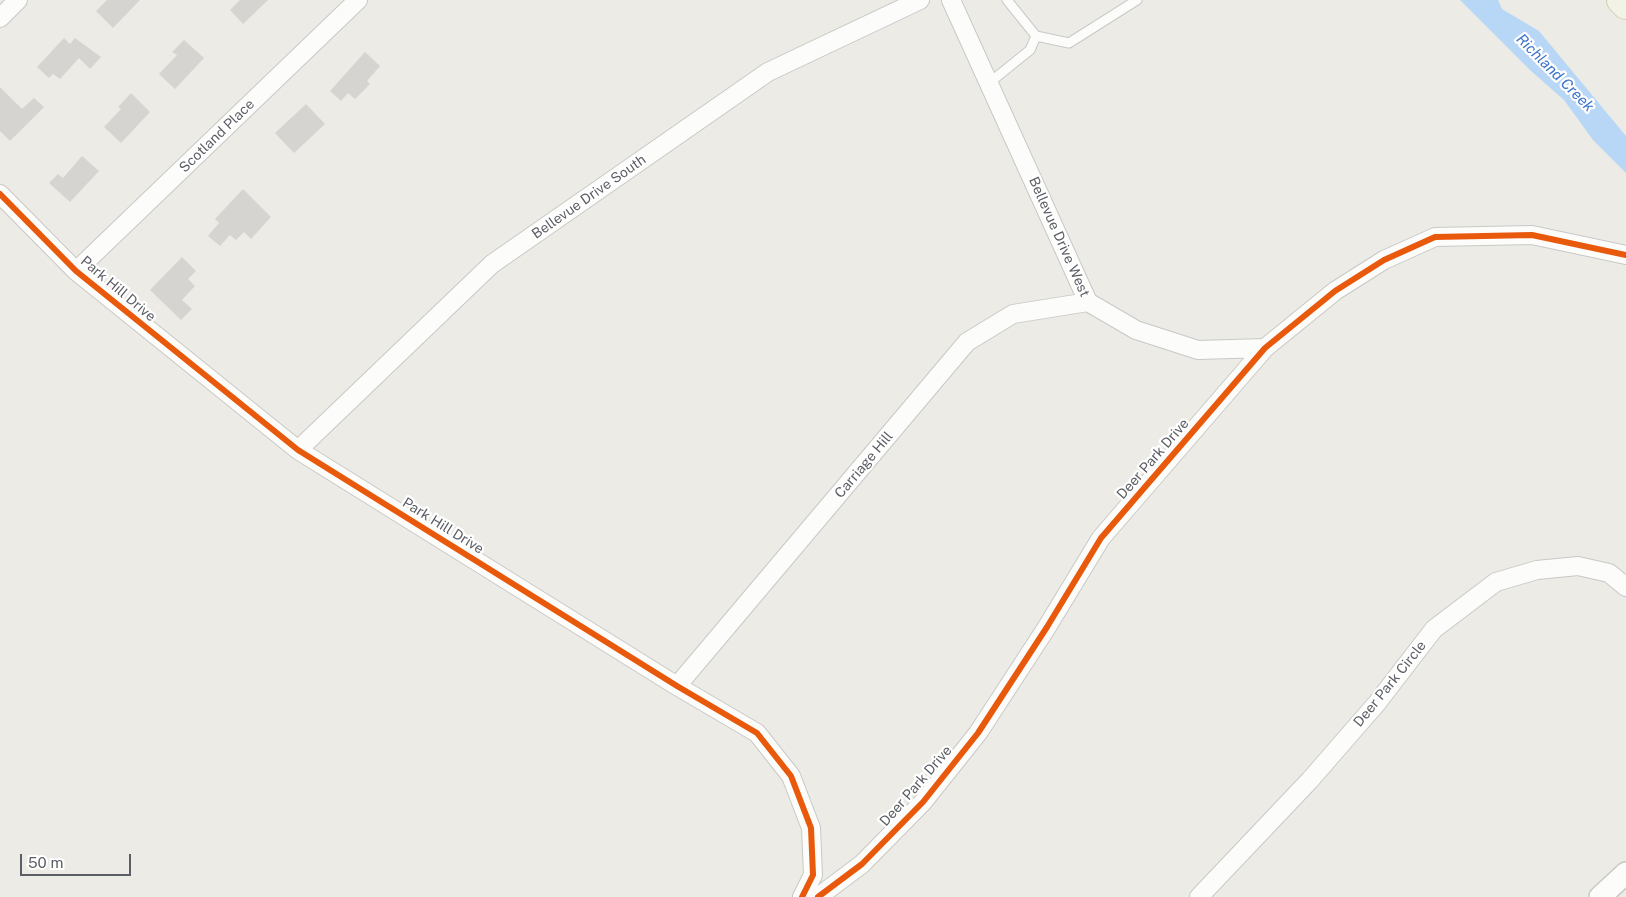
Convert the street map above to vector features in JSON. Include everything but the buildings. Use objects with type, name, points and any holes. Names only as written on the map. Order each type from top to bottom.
[{"type":"main road","points":[[1621,0],[1626,5]]},
{"type":"street","points":[[0,18],[18,0]]},
{"type":"street","name":"Scotland Place","points":[[76,272],[358,0]]},
{"type":"street","name":"Bellevue Drive South","points":[[298,450],[492,264],[768,72],[920,0]]},
{"type":"street","name":"Bellevue Drive West","points":[[952,0],[1088,302],[1136,330],[1198,350],[1265,348]]},
{"type":"street","name":"Park Hill Drive","points":[[0,194],[76,272],[298,450],[677,686],[756,733],[791,776],[811,828],[813,875],[802,897]]},
{"type":"street","name":"Deer Park Drive","points":[[818,897],[862,864],[923,802],[978,733],[1102,538],[1265,348],[1335,291],[1384,260],[1435,237],[1532,234],[1626,256]]},
{"type":"street","name":"Carriage Hill","points":[[677,686],[967,342],[1013,314],[1088,302]]},
{"type":"street","name":"Deer Park Circle","points":[[1199,897],[1310,780],[1377,702],[1434,629],[1496,582],[1536,570],[1578,566],[1609,573],[1626,587]]},
{"type":"street","points":[[1600,897],[1626,872]]},
{"type":"lane","points":[[1007,0],[1036,36],[1069,43],[1137,0]]},
{"type":"lane","points":[[989,83],[1030,50],[1036,36]]},
{"type":"water","name":"Richland Creek","points":[[1460,0],[1498,0],[1502,9],[1539,31],[1626,136],[1626,173],[1593,140],[1564,100],[1530,70]]},
{"type":"cycle path","points":[[0,194],[76,271],[298,450],[677,686],[757,733],[791,776],[811,828],[813,875],[802,897]]},
{"type":"cycle path","points":[[818,897],[862,864],[923,802],[978,733],[1047,627],[1101,538],[1265,348],[1335,291],[1384,260],[1435,237],[1532,235],[1626,255]]}]
